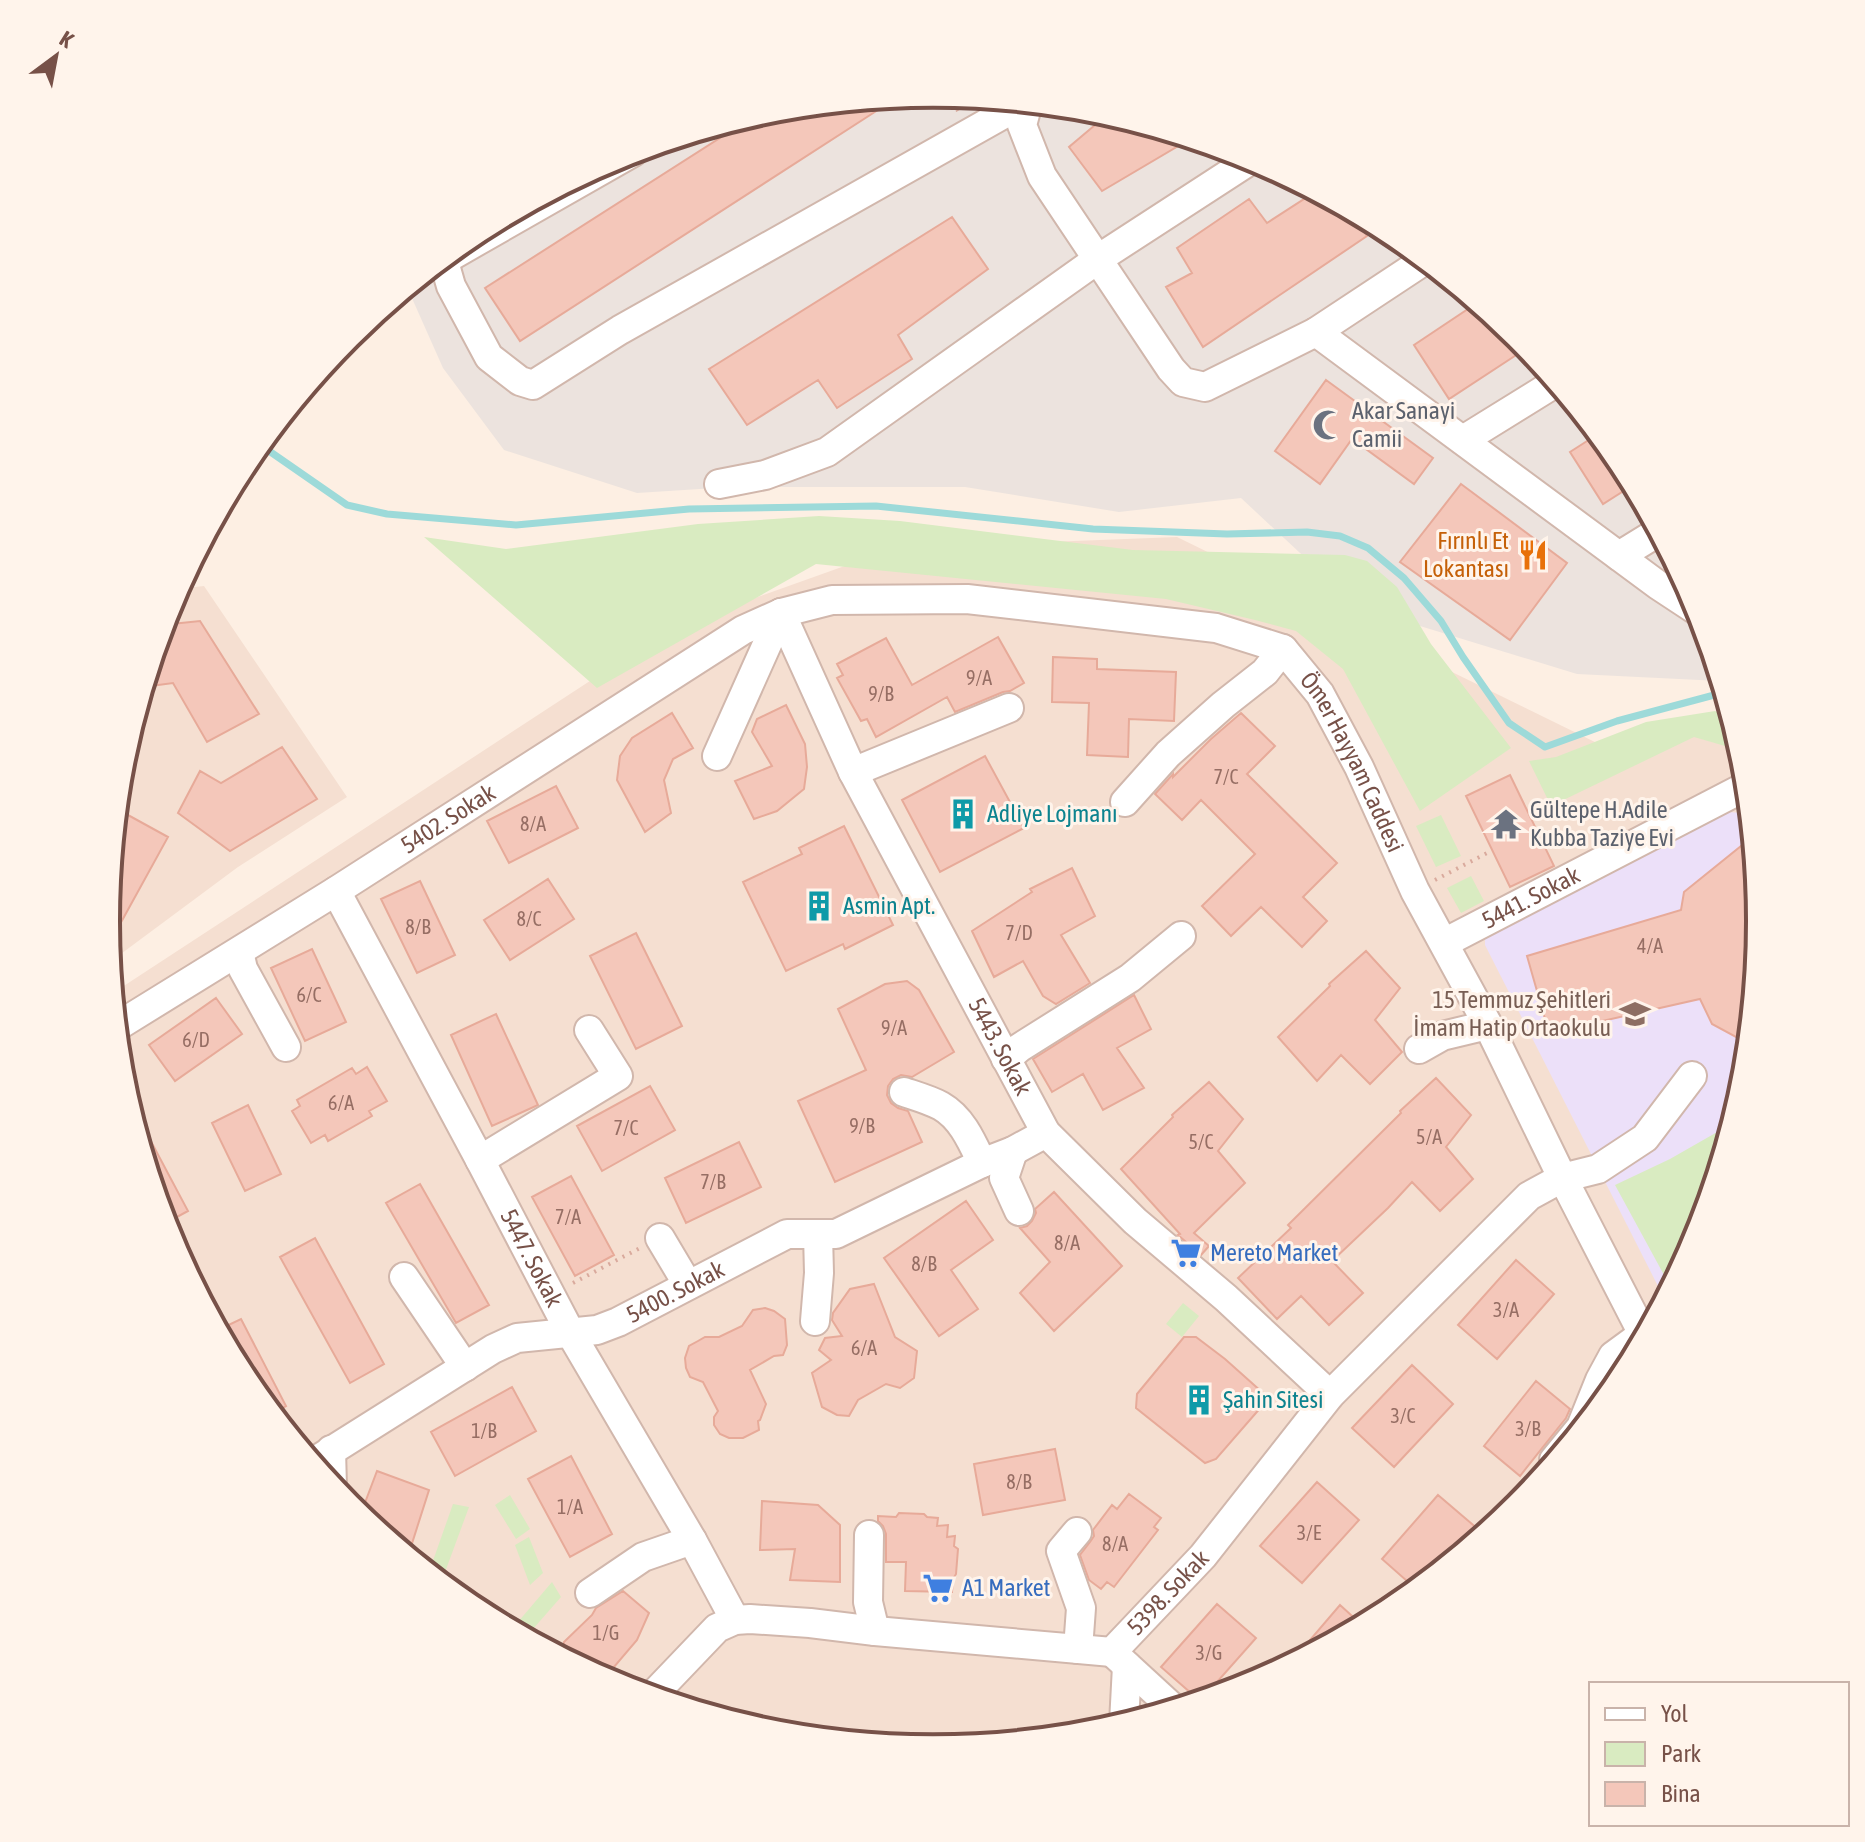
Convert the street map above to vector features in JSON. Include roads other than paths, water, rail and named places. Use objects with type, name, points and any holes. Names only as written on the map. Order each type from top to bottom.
[{"type":"street","points":[[447,270],[451,286],[489,357],[520,381],[533,385],[620,330],[1009,112]]},
{"type":"street","points":[[1024,114],[1022,125],[1042,176],[1171,369],[1183,382],[1205,387],[1316,332],[1414,267]]},
{"type":"street","points":[[719,484],[765,475],[827,452],[1098,259],[1238,168]]},
{"type":"street","points":[[1316,332],[1678,598]]},
{"type":"street","points":[[1463,440],[1547,388]]},
{"type":"street","points":[[1619,556],[1649,537]]},
{"type":"street","name":"Ömer Hayyam Caddesi","points":[[781,613],[832,600],[967,599],[1216,628],[1283,649],[1320,694],[1359,767],[1415,891],[1488,1025],[1562,1178],[1639,1325]]},
{"type":"street","points":[[717,756],[781,613]]},
{"type":"street","name":"5443. Sokak","points":[[781,613],[853,772],[1046,1133],[1135,1221],[1226,1298],[1330,1395]]},
{"type":"street","name":"5402. Sokak","points":[[125,1021],[336,891],[743,630],[781,613]]},
{"type":"street","points":[[1125,802],[1168,754],[1265,672],[1283,649]]},
{"type":"street","points":[[853,772],[1009,708]]},
{"type":"street","name":"5441. Sokak","points":[[1444,943],[1735,792]]},
{"type":"street","name":"5447. Sokak","points":[[336,891],[571,1334],[692,1540],[735,1620]]},
{"type":"street","points":[[1006,1059],[1130,978],[1181,936]]},
{"type":"street","points":[[239,952],[243,969],[286,1047]]},
{"type":"street","points":[[1419,1049],[1442,1036],[1488,1025]]},
{"type":"street","points":[[480,1160],[618,1076],[589,1030]]},
{"type":"street","name":"5398. Sokak","points":[[735,1620],[810,1623],[1078,1649],[1120,1659],[1330,1395],[1529,1196],[1562,1178],[1598,1169],[1645,1138],[1692,1076]]},
{"type":"street","points":[[904,1092],[940,1106],[956,1118],[982,1163]]},
{"type":"street","name":"5400. Sokak","points":[[322,1457],[493,1349],[517,1338],[597,1330],[618,1322],[787,1234],[836,1234],[1046,1133]]},
{"type":"street","points":[[1013,1151],[1004,1178],[1019,1211]]},
{"type":"street","points":[[815,1321],[818,1234]]},
{"type":"street","points":[[660,1238],[688,1285]]},
{"type":"street","points":[[404,1277],[465,1367]]},
{"type":"street","points":[[1596,1389],[1613,1356],[1624,1349]]},
{"type":"street","points":[[1077,1532],[1061,1551],[1081,1608],[1078,1649]]},
{"type":"street","points":[[869,1535],[868,1602],[875,1631]]},
{"type":"street","points":[[590,1593],[643,1557],[692,1540]]},
{"type":"street","points":[[661,1687],[717,1628],[735,1620]]},
{"type":"street","points":[[1120,1659],[1164,1700]]},
{"type":"street","points":[[1120,1659],[1123,1711]]},
{"type":"waterway","points":[[270,451],[347,505],[387,514],[516,525],[689,509],[876,506],[1093,529],[1227,534],[1307,532],[1340,536],[1368,548],[1404,578],[1441,621],[1509,723],[1545,747],[1617,721],[1713,695]]},
{"type":"place","name":"Akar Sanayi Camii","points":[[1328,425]]},
{"type":"place","name":"Fırınlı Et Lokantası","points":[[1533,555]]},
{"type":"place","name":"Adliye Lojmanı","points":[[963,814]]},
{"type":"place","name":"Gültepe H.Adile Kubba Taziye Evi","points":[[1506,824]]},
{"type":"place","name":"Asmin Apt.","points":[[819,906]]},
{"type":"place","name":"15 Temmuz Şehitleri İmam Hatip Ortaokulu","points":[[1635,1014]]},
{"type":"place","name":"Mereto Market","points":[[1186,1253]]},
{"type":"place","name":"Şahin Sitesi","points":[[1199,1400]]},
{"type":"place","name":"A1 Market","points":[[938,1588]]}]
